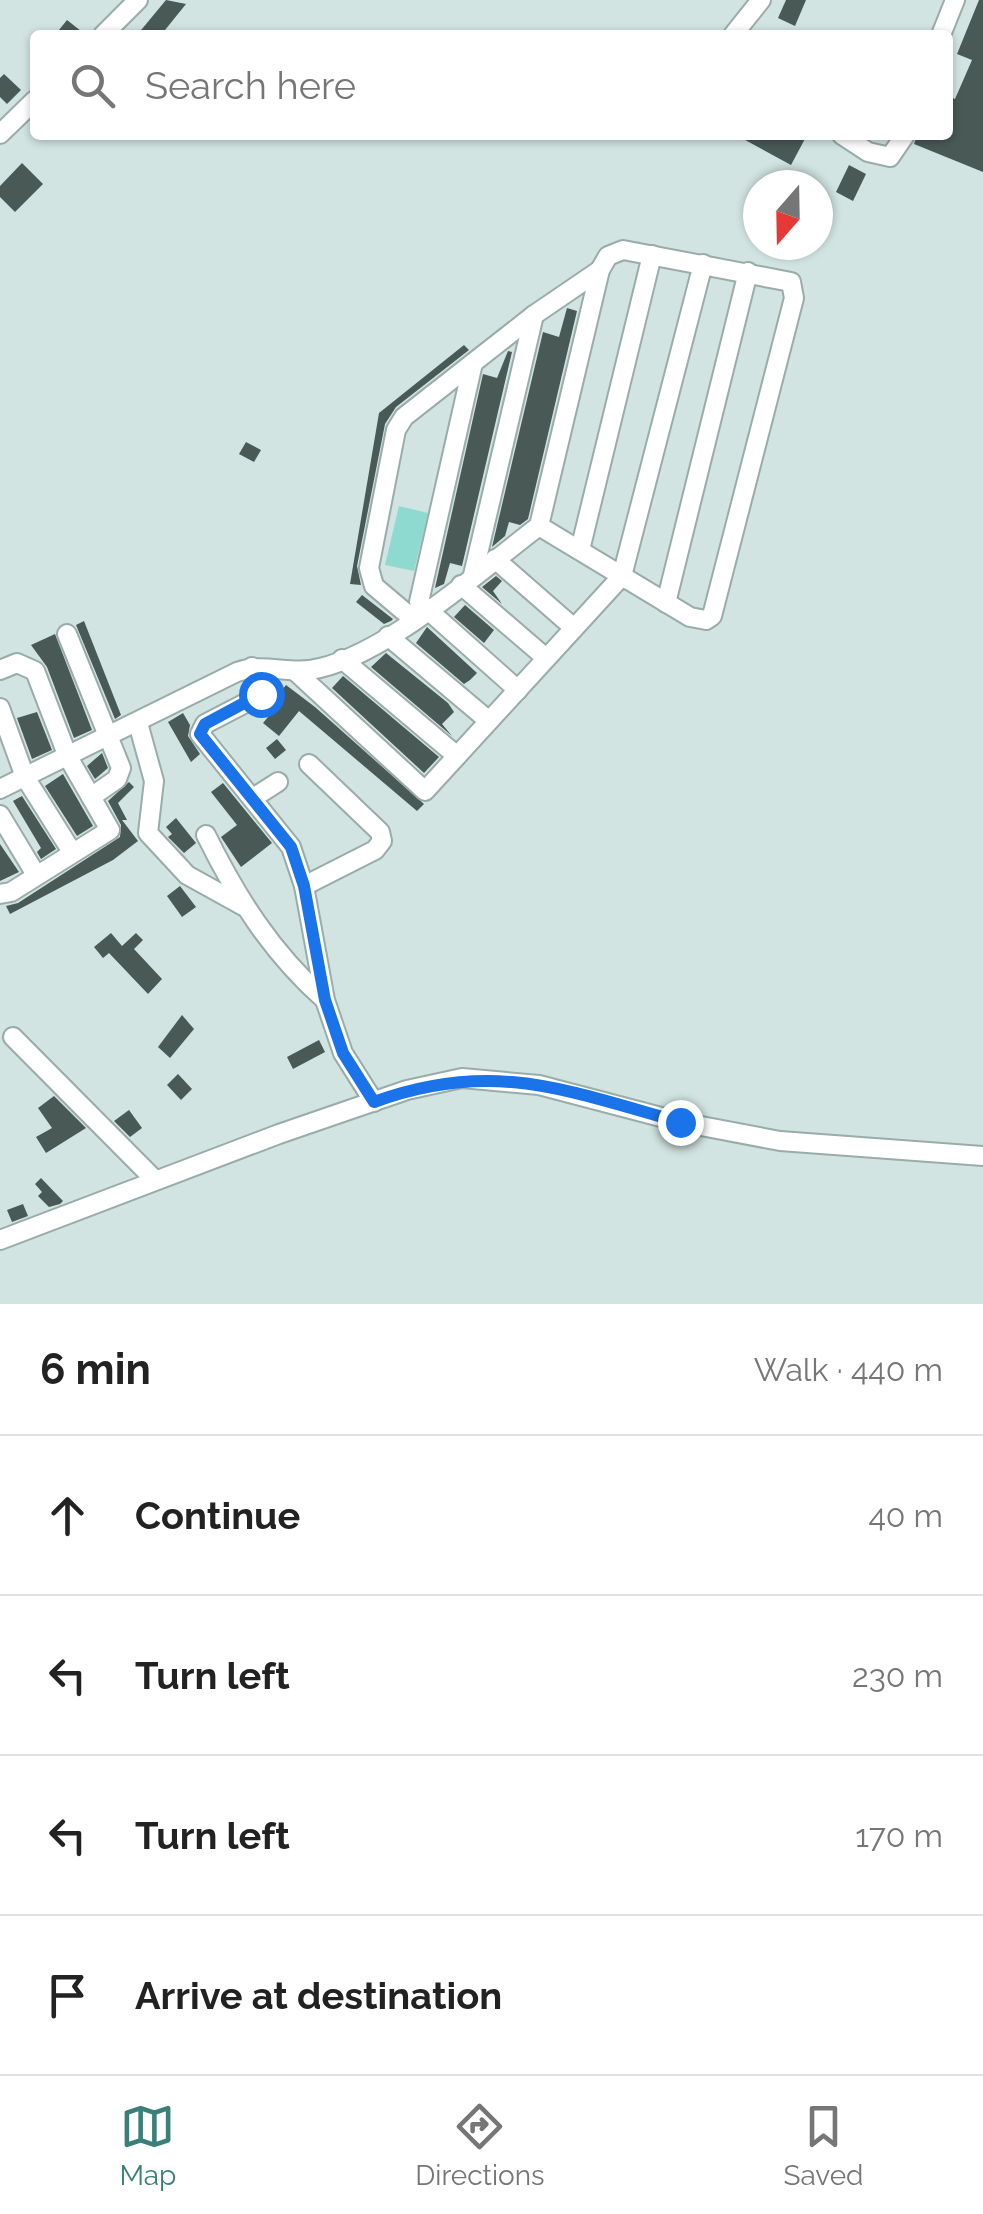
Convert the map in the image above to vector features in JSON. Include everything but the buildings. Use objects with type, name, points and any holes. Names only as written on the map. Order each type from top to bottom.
[{"type":"street","points":[[108,30],[138,0]]},
{"type":"street","points":[[737,30],[762,0]]},
{"type":"street","points":[[943,30],[955,0]]},
{"type":"street","points":[[0,134],[30,105]]},
{"type":"street","points":[[850,140],[868,152],[890,157],[896,155],[903,140]]},
{"type":"street","points":[[518,690],[374,586],[369,568],[393,438],[404,417],[534,315],[600,270],[616,251],[786,279],[794,286],[716,609],[706,620],[698,620],[666,602],[539,526]]},
{"type":"street","points":[[580,550],[652,256]]},
{"type":"street","points":[[294,671],[425,790],[622,576],[703,264]]},
{"type":"street","points":[[0,790],[252,667],[274,665],[294,671],[319,668],[342,659],[388,636],[539,526],[600,270]]},
{"type":"street","points":[[666,602],[748,272]]},
{"type":"street","points":[[467,580],[534,315]]},
{"type":"street","points":[[419,615],[420,586],[473,363]]},
{"type":"street","points":[[495,559],[574,628]]},
{"type":"street","points":[[467,580],[546,658]]},
{"type":"street","points":[[67,634],[110,737],[120,774],[91,797]]},
{"type":"street","points":[[388,636],[489,721]]},
{"type":"street","points":[[342,659],[457,756]]},
{"type":"street","points":[[0,670],[16,662],[32,667],[68,756],[110,830],[35,873],[11,892],[0,894]]},
{"type":"street","points":[[252,667],[263,687],[261,694],[205,724],[200,734],[291,847],[304,886],[325,1000],[343,1053],[374,1102]]},
{"type":"street","points":[[0,708],[25,777],[72,852]]},
{"type":"street","points":[[138,723],[154,781],[148,833],[187,875],[243,906]]},
{"type":"street","points":[[304,886],[374,850],[382,841],[380,832],[309,764]]},
{"type":"street","points":[[253,798],[278,782]]},
{"type":"street","points":[[0,816],[35,873]]},
{"type":"street","points":[[206,835],[243,906],[291,968],[325,1000]]},
{"type":"street","points":[[13,1037],[155,1180]]},
{"type":"street","points":[[0,1240],[374,1102],[432,1083],[462,1078],[505,1080],[780,1142],[983,1156]]},
{"type":"shaded area","points":[[399,506],[428,513],[414,571],[385,565]]},
{"type":"route","points":[[261,694],[205,724],[200,734],[291,847],[304,886],[325,1000],[331,1008],[343,1053],[374,1102],[432,1083],[462,1078],[505,1080],[586,1096],[680,1122]]}]
